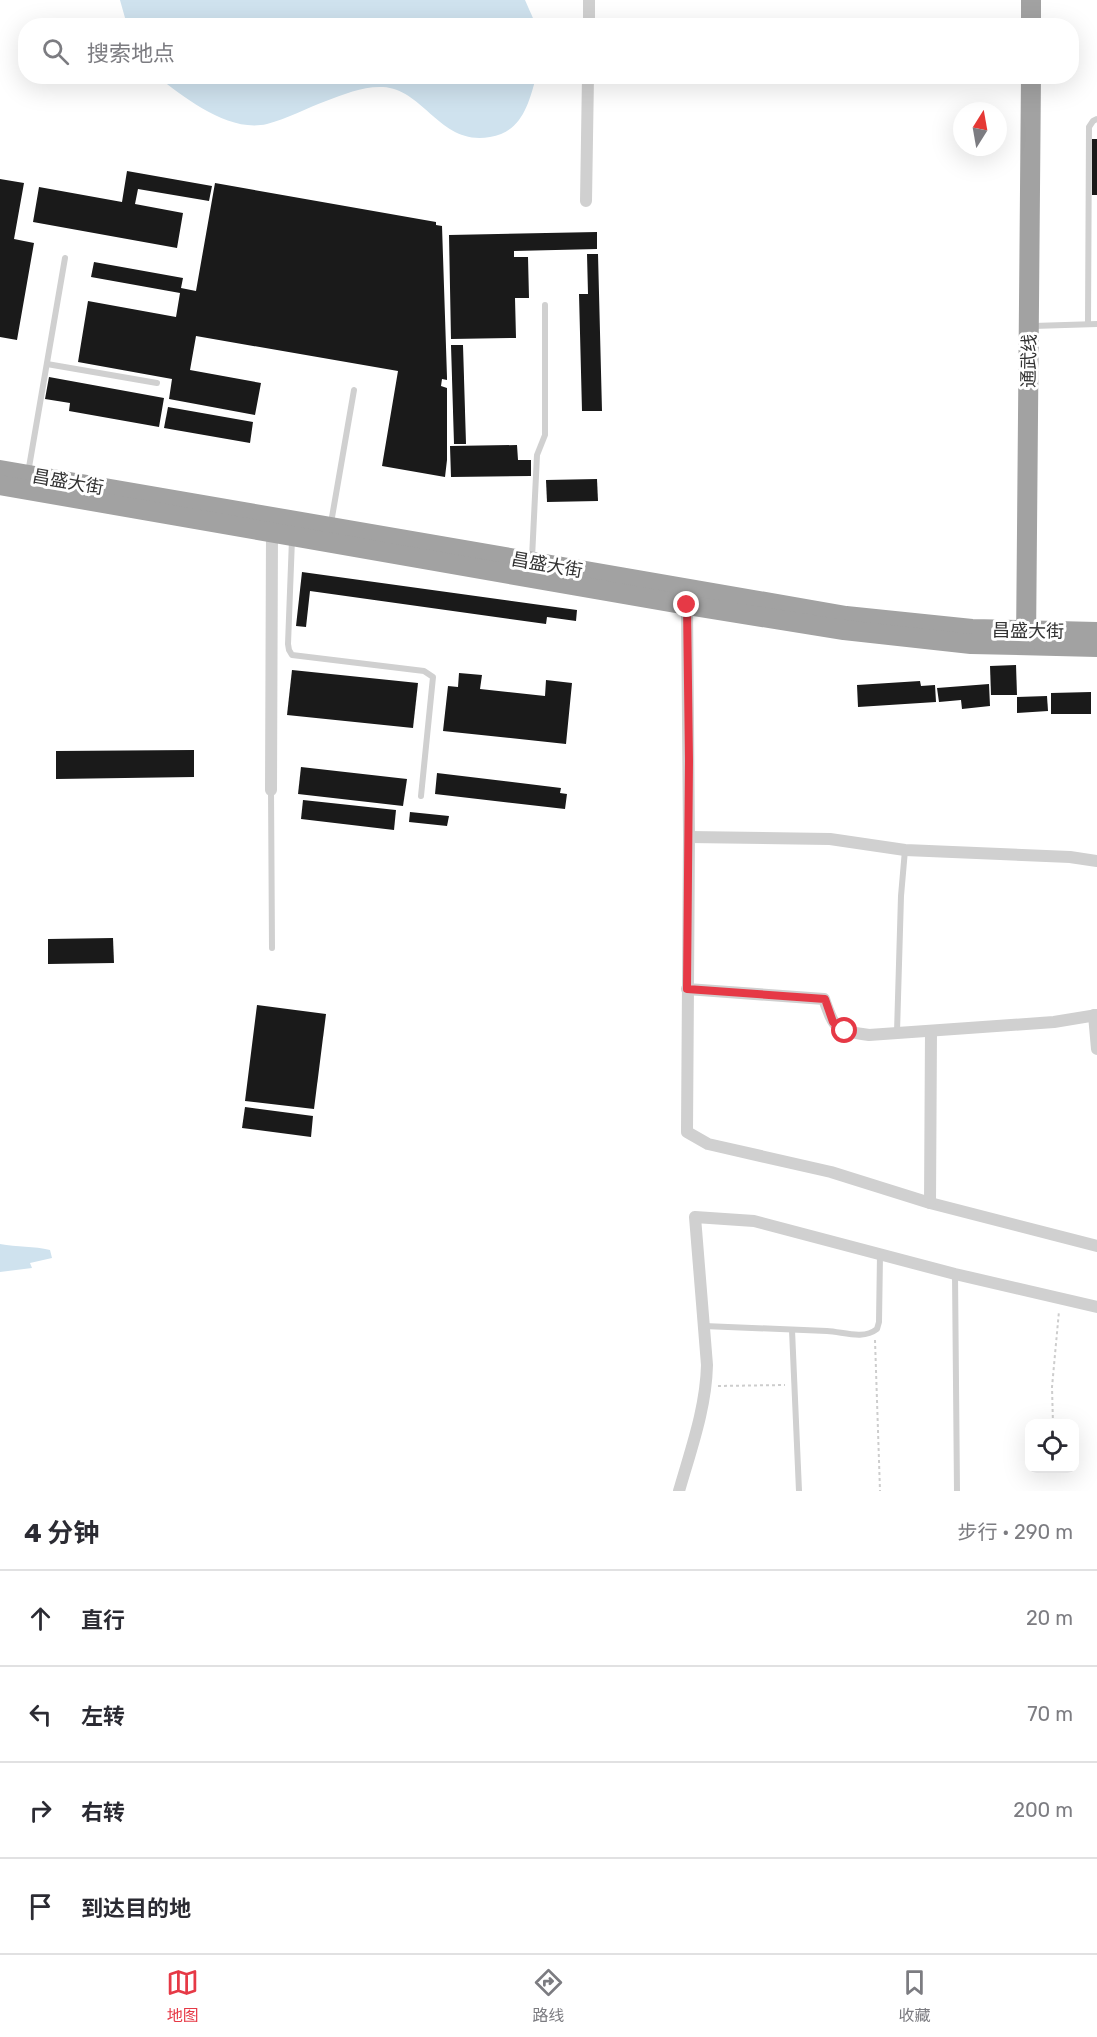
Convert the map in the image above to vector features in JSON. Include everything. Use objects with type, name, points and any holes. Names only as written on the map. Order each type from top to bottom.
[{"type":"highway","points":[[1031,0],[1031,18]]},
{"type":"highway","name":"通武线","points":[[1026,638],[1031,84]]},
{"type":"highway","name":"昌盛大街","points":[[0,470],[846,616],[1097,647]]},
{"type":"highway","name":"昌盛大街","points":[[0,485],[833,629],[911,639],[1026,638],[1097,632]]},
{"type":"street","points":[[589,18],[590,0]]},
{"type":"street","points":[[586,201],[588,84]]},
{"type":"street","points":[[271,790],[272,532]]},
{"type":"street","points":[[687,605],[689,837],[687,1132],[708,1144],[831,1172],[930,1203],[1097,1246]]},
{"type":"street","points":[[689,837],[830,839],[905,850],[1097,861]]},
{"type":"street","points":[[687,989],[825,999],[833,1022],[845,1031],[869,1035],[1054,1022],[1095,1015],[1097,1049]]},
{"type":"street","points":[[930,1203],[931,1031]]},
{"type":"street","points":[[679,1491],[702,1413],[706,1386],[704,1326],[695,1217],[754,1221],[955,1274],[1097,1307]]},
{"type":"lane","points":[[1088,324],[1089,127],[1097,119]]},
{"type":"lane","points":[[27,474],[65,258]]},
{"type":"lane","points":[[532,562],[537,454],[545,435],[545,305]]},
{"type":"lane","points":[[1029,327],[1097,324]]},
{"type":"lane","points":[[47,364],[157,384]]},
{"type":"lane","points":[[330,527],[354,390]]},
{"type":"lane","points":[[292,536],[288,644],[292,655],[424,671],[434,677],[421,796]]},
{"type":"lane","points":[[271,790],[272,948]]},
{"type":"lane","points":[[897,1033],[905,850]]},
{"type":"lane","points":[[704,1326],[848,1332],[851,1335],[867,1335],[874,1331],[879,1322],[880,1254]]},
{"type":"lane","points":[[955,1274],[957,1491]]},
{"type":"lane","points":[[792,1330],[799,1491]]},
{"type":"path","points":[[1053,1419],[1052,1387],[1060,1299]]},
{"type":"path","points":[[874,1331],[880,1491]]},
{"type":"path","points":[[706,1386],[794,1385]]},
{"type":"water","points":[[120,0],[525,0],[533,18],[125,18]]},
{"type":"water","points":[[167,84],[534,84],[527,106],[517,123],[501,134],[473,138],[445,126],[410,97],[397,90],[383,87],[354,91],[274,122],[253,125],[223,119]]},
{"type":"water","points":[[0,1244],[50,1250],[52,1258],[30,1263],[32,1268],[0,1272]]},
{"type":"building","points":[[1092,139],[1097,139],[1097,195],[1092,195]]},
{"type":"building","points":[[127,171],[212,186],[209,201],[138,189],[135,204],[183,213],[177,248],[33,222],[39,187],[122,202]]},
{"type":"building","points":[[0,179],[24,183],[14,239],[34,243],[17,340],[0,337]]},
{"type":"building","points":[[215,183],[436,222],[436,225],[442,226],[447,377],[447,380],[442,379],[441,386],[447,388],[445,477],[382,466],[398,371],[196,336],[190,370],[261,383],[255,415],[169,399],[172,379],[78,362],[88,301],[176,317],[180,293],[91,277],[94,262],[183,278],[181,288],[196,291]]},
{"type":"building","points":[[597,232],[597,249],[514,251],[514,257],[528,257],[529,298],[515,298],[516,338],[451,339],[449,235]]},
{"type":"building","points":[[587,254],[598,254],[602,411],[582,411],[579,294],[588,294]]},
{"type":"building","points":[[451,345],[463,345],[466,444],[454,444]]},
{"type":"building","points":[[49,377],[164,398],[159,427],[69,411],[70,403],[45,399]]},
{"type":"building","points":[[168,407],[253,422],[250,443],[164,428]]},
{"type":"building","points":[[517,445],[518,460],[531,460],[531,476],[451,477],[450,446]]},
{"type":"building","points":[[597,479],[598,501],[547,502],[546,480]]},
{"type":"building","points":[[302,572],[577,610],[576,621],[547,617],[546,624],[310,591],[306,627],[296,626]]},
{"type":"building","points":[[1016,665],[1017,695],[991,695],[990,666]]},
{"type":"building","points":[[292,670],[418,683],[413,728],[287,715]]},
{"type":"building","points":[[459,673],[482,675],[480,689],[545,696],[546,680],[572,683],[566,744],[443,731],[448,686],[458,687]]},
{"type":"building","points":[[920,681],[921,686],[935,685],[936,702],[858,707],[857,685]]},
{"type":"building","points":[[989,684],[990,706],[962,709],[961,700],[939,702],[937,688]]},
{"type":"building","points":[[1091,692],[1091,714],[1051,714],[1051,693]]},
{"type":"building","points":[[1047,696],[1048,711],[1017,713],[1017,697]]},
{"type":"building","points":[[194,750],[194,777],[56,779],[56,751]]},
{"type":"building","points":[[301,767],[407,779],[403,806],[298,794]]},
{"type":"building","points":[[437,773],[561,788],[560,793],[567,794],[565,809],[435,794]]},
{"type":"building","points":[[303,800],[396,810],[394,830],[301,819]]},
{"type":"building","points":[[410,812],[449,816],[447,826],[409,822]]},
{"type":"building","points":[[113,938],[114,963],[48,964],[48,939]]},
{"type":"building","points":[[257,1005],[326,1014],[314,1109],[245,1101]]},
{"type":"building","points":[[245,1107],[313,1116],[311,1137],[242,1128]]},
{"type":"route","points":[[687,605],[689,837],[687,989],[825,999],[833,1022],[845,1031]]}]
